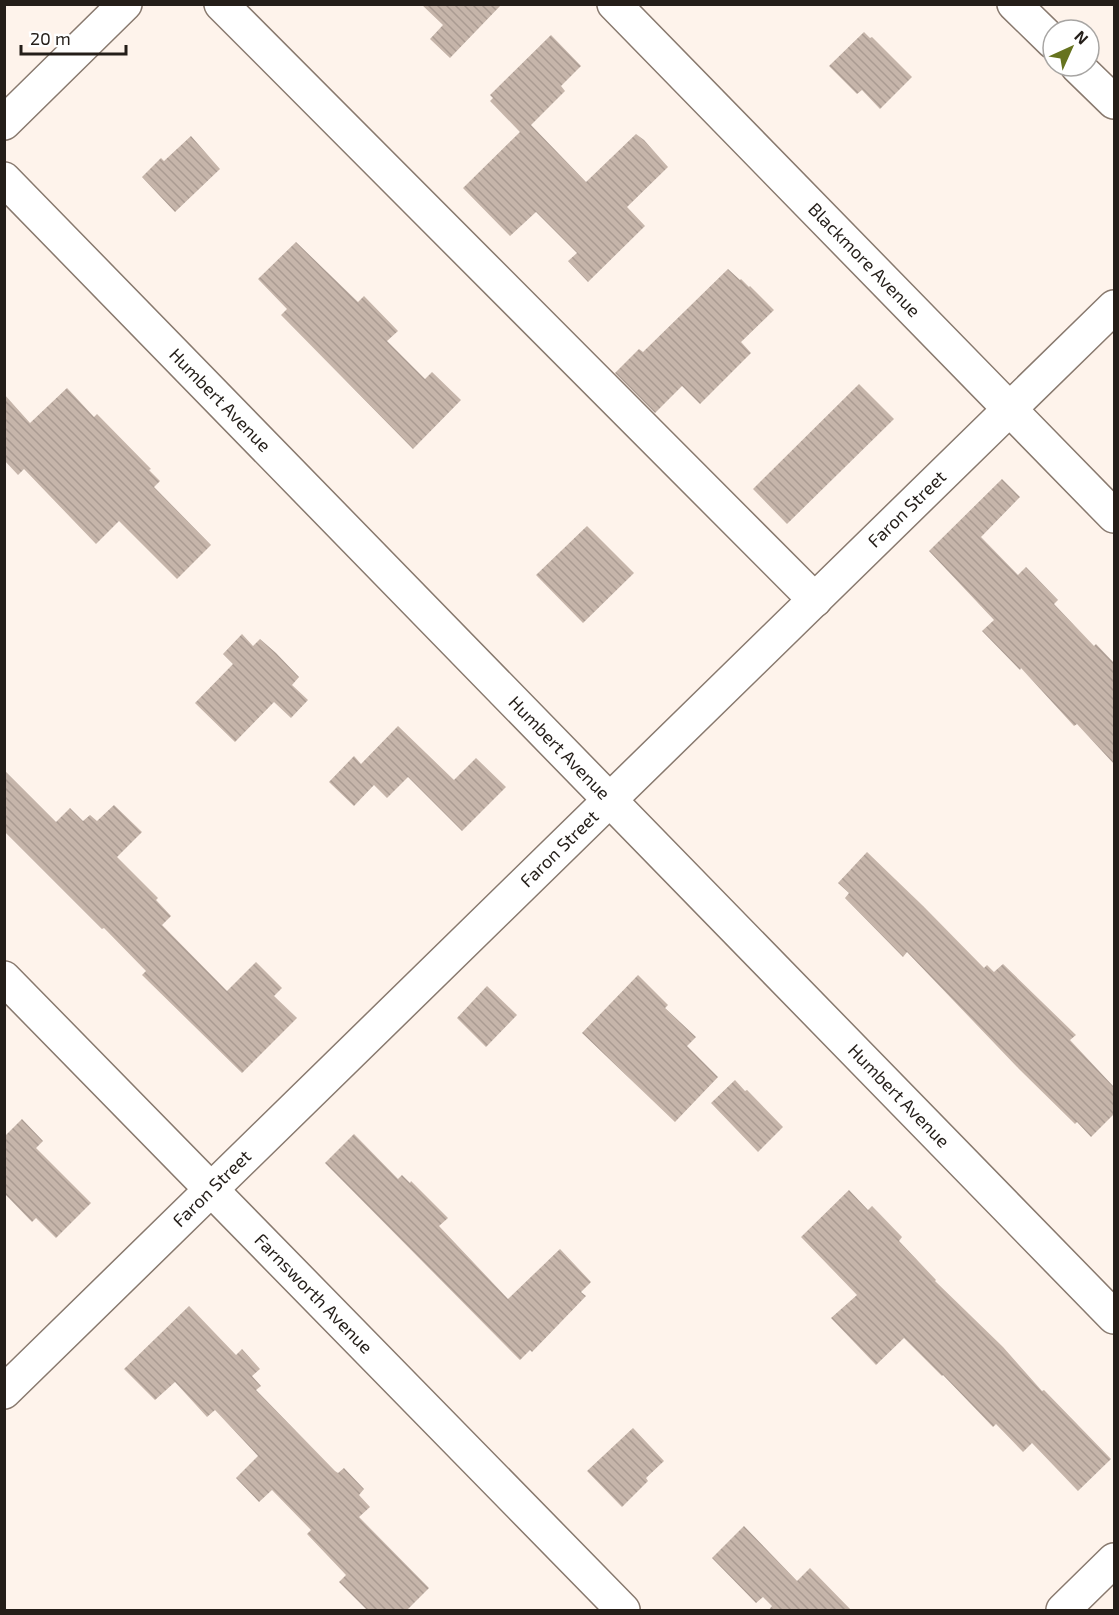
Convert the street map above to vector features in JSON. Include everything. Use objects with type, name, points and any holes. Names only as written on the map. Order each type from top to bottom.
[{"type":"street","points":[[4,123],[125,4]]},
{"type":"street","points":[[221,4],[815,600]]},
{"type":"street","name":"Blackmore Avenue","points":[[614,4],[1114,516]]},
{"type":"street","points":[[1014,4],[1041,30]]},
{"type":"street","points":[[1089,78],[1114,102]]},
{"type":"street","name":"Humbert Avenue","points":[[4,179],[1114,1317]]},
{"type":"street","name":"Faron Street","points":[[4,1392],[1114,307]]},
{"type":"street","name":"Farnsworth Avenue","points":[[4,978],[623,1611]]},
{"type":"street","points":[[1063,1611],[1114,1560]]},
{"type":"building","points":[[421,4],[502,4],[450,58],[430,39],[443,25]]},
{"type":"building","points":[[864,32],[870,38],[872,37],[912,77],[880,109],[862,90],[857,94],[829,66]]},
{"type":"building","points":[[551,35],[581,66],[561,86],[565,91],[531,125],[586,182],[636,134],[668,167],[627,207],[645,226],[588,282],[568,261],[577,253],[536,212],[510,236],[463,188],[520,132],[490,101],[493,98],[490,95]]},
{"type":"building","points":[[191,136],[220,169],[175,212],[142,177],[161,158],[164,161]]},
{"type":"building","points":[[296,242],[358,302],[364,296],[398,331],[387,341],[425,379],[432,372],[461,400],[413,449],[281,315],[287,309],[258,279]]},
{"type":"building","points":[[728,269],[750,286],[774,310],[741,342],[751,353],[700,404],[682,386],[655,413],[615,373],[639,349],[643,352]]},
{"type":"building","points":[[859,384],[894,419],[787,524],[753,489]]},
{"type":"building","points":[[67,388],[94,417],[97,414],[151,469],[149,470],[160,481],[154,487],[211,545],[177,579],[119,521],[96,544],[24,469],[18,475],[4,460],[4,394],[30,423]]},
{"type":"building","points":[[1002,479],[1020,497],[981,537],[1018,575],[1026,567],[1058,600],[1054,604],[1094,646],[1096,644],[1114,663],[1114,764],[1077,724],[1074,726],[1021,668],[1020,670],[982,631],[994,620],[929,551]]},
{"type":"building","points":[[587,526],[634,573],[583,623],[536,575]]},
{"type":"building","points":[[242,634],[253,646],[260,639],[276,653],[299,677],[292,685],[308,700],[291,718],[274,702],[235,742],[195,703],[233,664],[223,654]]},
{"type":"building","points":[[398,726],[454,780],[476,758],[506,787],[462,831],[408,777],[387,798],[374,785],[354,806],[329,782],[354,756],[361,764]]},
{"type":"building","points":[[4,770],[56,822],[70,808],[83,821],[90,815],[97,821],[114,805],[142,832],[117,857],[158,898],[156,900],[171,916],[162,925],[227,991],[256,962],[282,988],[274,996],[297,1018],[242,1073],[142,975],[146,971],[104,928],[102,929],[4,831]]},
{"type":"building","points":[[867,852],[984,968],[987,965],[994,972],[1003,964],[1076,1035],[1070,1040],[1114,1087],[1114,1114],[1091,1137],[1019,1069],[907,952],[903,957],[845,898],[849,893],[838,883]]},
{"type":"building","points":[[638,975],[668,1005],[665,1008],[696,1037],[687,1046],[718,1077],[675,1122],[582,1033]]},
{"type":"building","points":[[487,986],[517,1015],[486,1047],[457,1018]]},
{"type":"building","points":[[735,1080],[783,1127],[758,1152],[711,1103]]},
{"type":"building","points":[[22,1119],[43,1141],[36,1148],[91,1203],[56,1238],[36,1218],[32,1222],[4,1193],[4,1137]]},
{"type":"building","points":[[354,1134],[398,1179],[402,1175],[410,1183],[411,1181],[448,1218],[439,1226],[508,1299],[560,1249],[591,1282],[581,1292],[586,1296],[532,1352],[530,1350],[520,1360],[325,1163]]},
{"type":"building","points":[[849,1190],[868,1210],[872,1206],[902,1237],[899,1241],[935,1281],[1003,1347],[1042,1391],[1044,1390],[1111,1459],[1078,1491],[1032,1443],[1023,1452],[996,1424],[993,1427],[904,1338],[876,1365],[831,1318],[857,1295],[801,1237]]},
{"type":"building","points":[[189,1306],[236,1355],[242,1349],[260,1369],[252,1376],[261,1386],[256,1390],[335,1471],[338,1473],[344,1468],[364,1489],[359,1495],[370,1507],[359,1517],[429,1588],[406,1611],[368,1611],[339,1582],[346,1575],[307,1534],[311,1530],[272,1490],[259,1502],[236,1478],[258,1456],[215,1410],[207,1417],[175,1382],[155,1400],[124,1369]]},
{"type":"building","points":[[633,1428],[664,1461],[646,1478],[648,1481],[622,1507],[587,1471]]},
{"type":"building","points":[[744,1526],[797,1581],[810,1568],[852,1611],[768,1611],[772,1606],[763,1597],[756,1603],[712,1558]]}]
